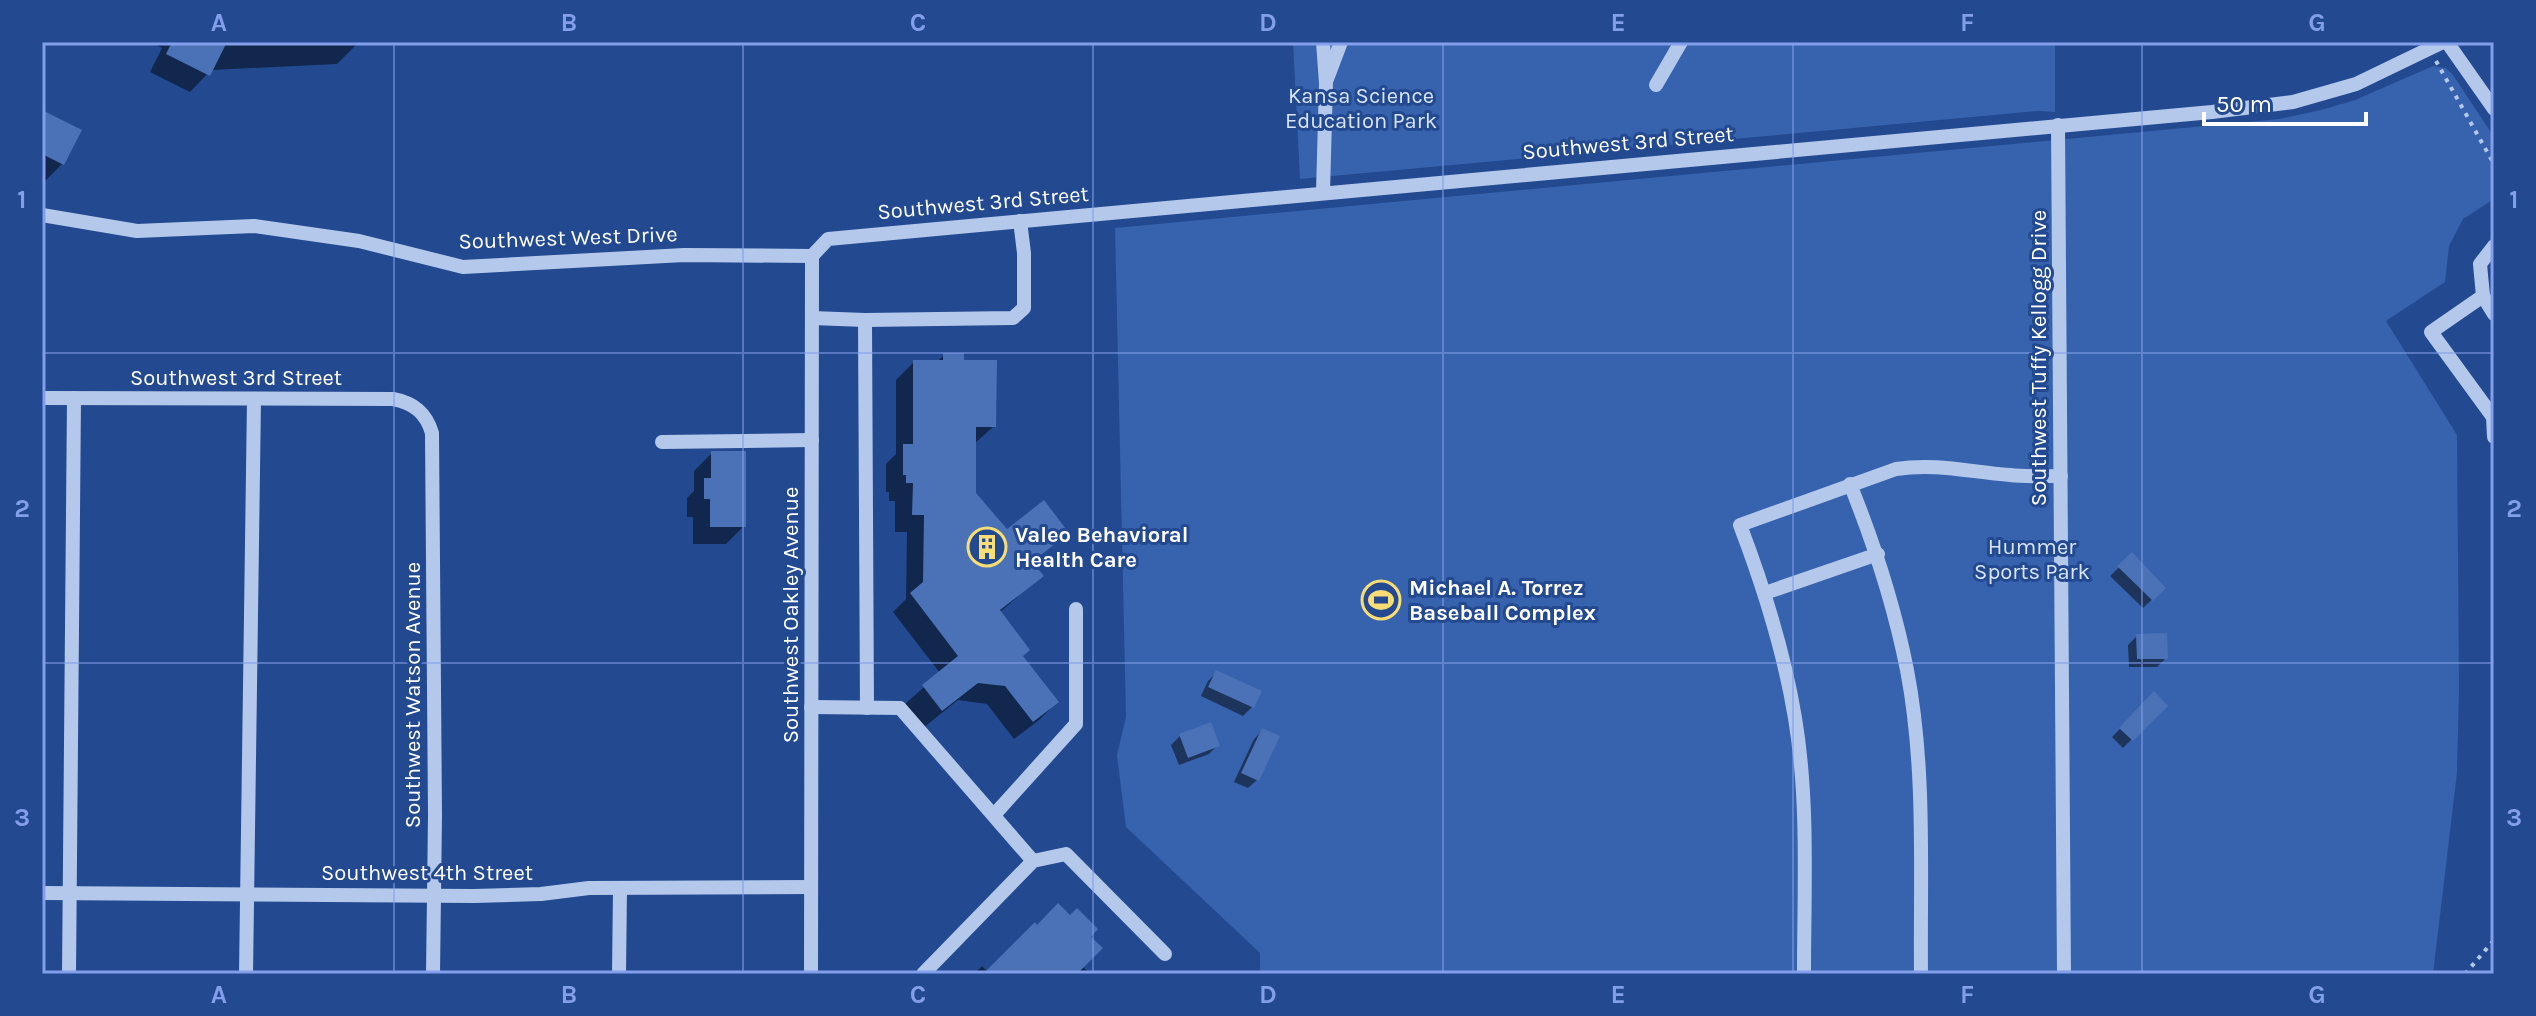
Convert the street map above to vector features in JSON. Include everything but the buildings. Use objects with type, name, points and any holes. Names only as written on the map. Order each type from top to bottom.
[{"type":"street","points":[[1323,42],[1326,83],[1323,192]]},
{"type":"street","points":[[1326,83],[1341,42]]},
{"type":"street","points":[[1656,85],[1681,42]]},
{"type":"street","points":[[2445,42],[2494,109]]},
{"type":"street","name":"Southwest 3rd Street","points":[[812,256],[828,239],[2212,112],[2293,102],[2356,84],[2445,42]]},
{"type":"street","name":"Southwest Tuffy Kellogg Drive","points":[[2058,125],[2064,974]]},
{"type":"street","name":"Southwest West Drive","points":[[42,215],[137,231],[254,226],[359,241],[463,267],[684,255],[812,256]]},
{"type":"street","points":[[812,318],[1013,318],[1024,308],[1024,253],[1020,221]]},
{"type":"street","points":[[2494,246],[2480,264],[2483,296],[2494,314]]},
{"type":"street","name":"Southwest Oakley Avenue","points":[[811,974],[812,256]]},
{"type":"street","points":[[2483,296],[2431,332],[2494,417],[2494,437]]},
{"type":"street","points":[[865,320],[867,708]]},
{"type":"street","name":"Southwest 3rd Street","points":[[42,398],[393,399],[411,404],[425,417]]},
{"type":"street","points":[[69,974],[74,398]]},
{"type":"street","points":[[246,974],[254,399]]},
{"type":"street","name":"Southwest Watson Avenue","points":[[425,417],[432,433],[433,974]]},
{"type":"street","points":[[662,442],[812,440]]},
{"type":"street","points":[[1804,974],[1803,829],[1796,721],[1785,661],[1740,525],[1850,484],[1896,469],[1920,465],[2012,475],[2061,476]]},
{"type":"street","points":[[1850,484],[1878,554],[1908,673],[1920,796],[1921,974]]},
{"type":"street","points":[[1765,593],[1878,554]]},
{"type":"street","points":[[994,815],[1076,724],[1076,609]]},
{"type":"street","points":[[811,707],[900,708],[1033,861]]},
{"type":"street","points":[[923,974],[1033,861],[1066,854],[1165,954]]},
{"type":"street","name":"Southwest 4th Street","points":[[42,893],[434,896],[541,894],[589,888],[811,887]]},
{"type":"street","points":[[619,974],[620,888]]},
{"type":"path","points":[[2430,50],[2494,164]]},
{"type":"path","points":[[2465,974],[2494,940]]},
{"type":"green space","name":"Kansa Science Education Park","points":[[1293,42],[2055,42],[2055,112],[2038,111],[1300,179]]},
{"type":"green space","name":"Hummer Sports Park","points":[[2433,66],[2446,68],[2453,75],[2494,137],[2494,199],[2463,219],[2449,246],[2445,282],[2386,321],[2457,435],[2457,773],[2433,974],[1260,974],[1260,953],[1126,827],[1117,755],[1126,717],[1115,228],[2279,119],[2355,100]]},
{"type":"place","name":"Valeo Behavioral Health Care","points":[[987,547]]},
{"type":"place","name":"Michael A. Torrez Baseball Complex","points":[[1381,600]]}]
